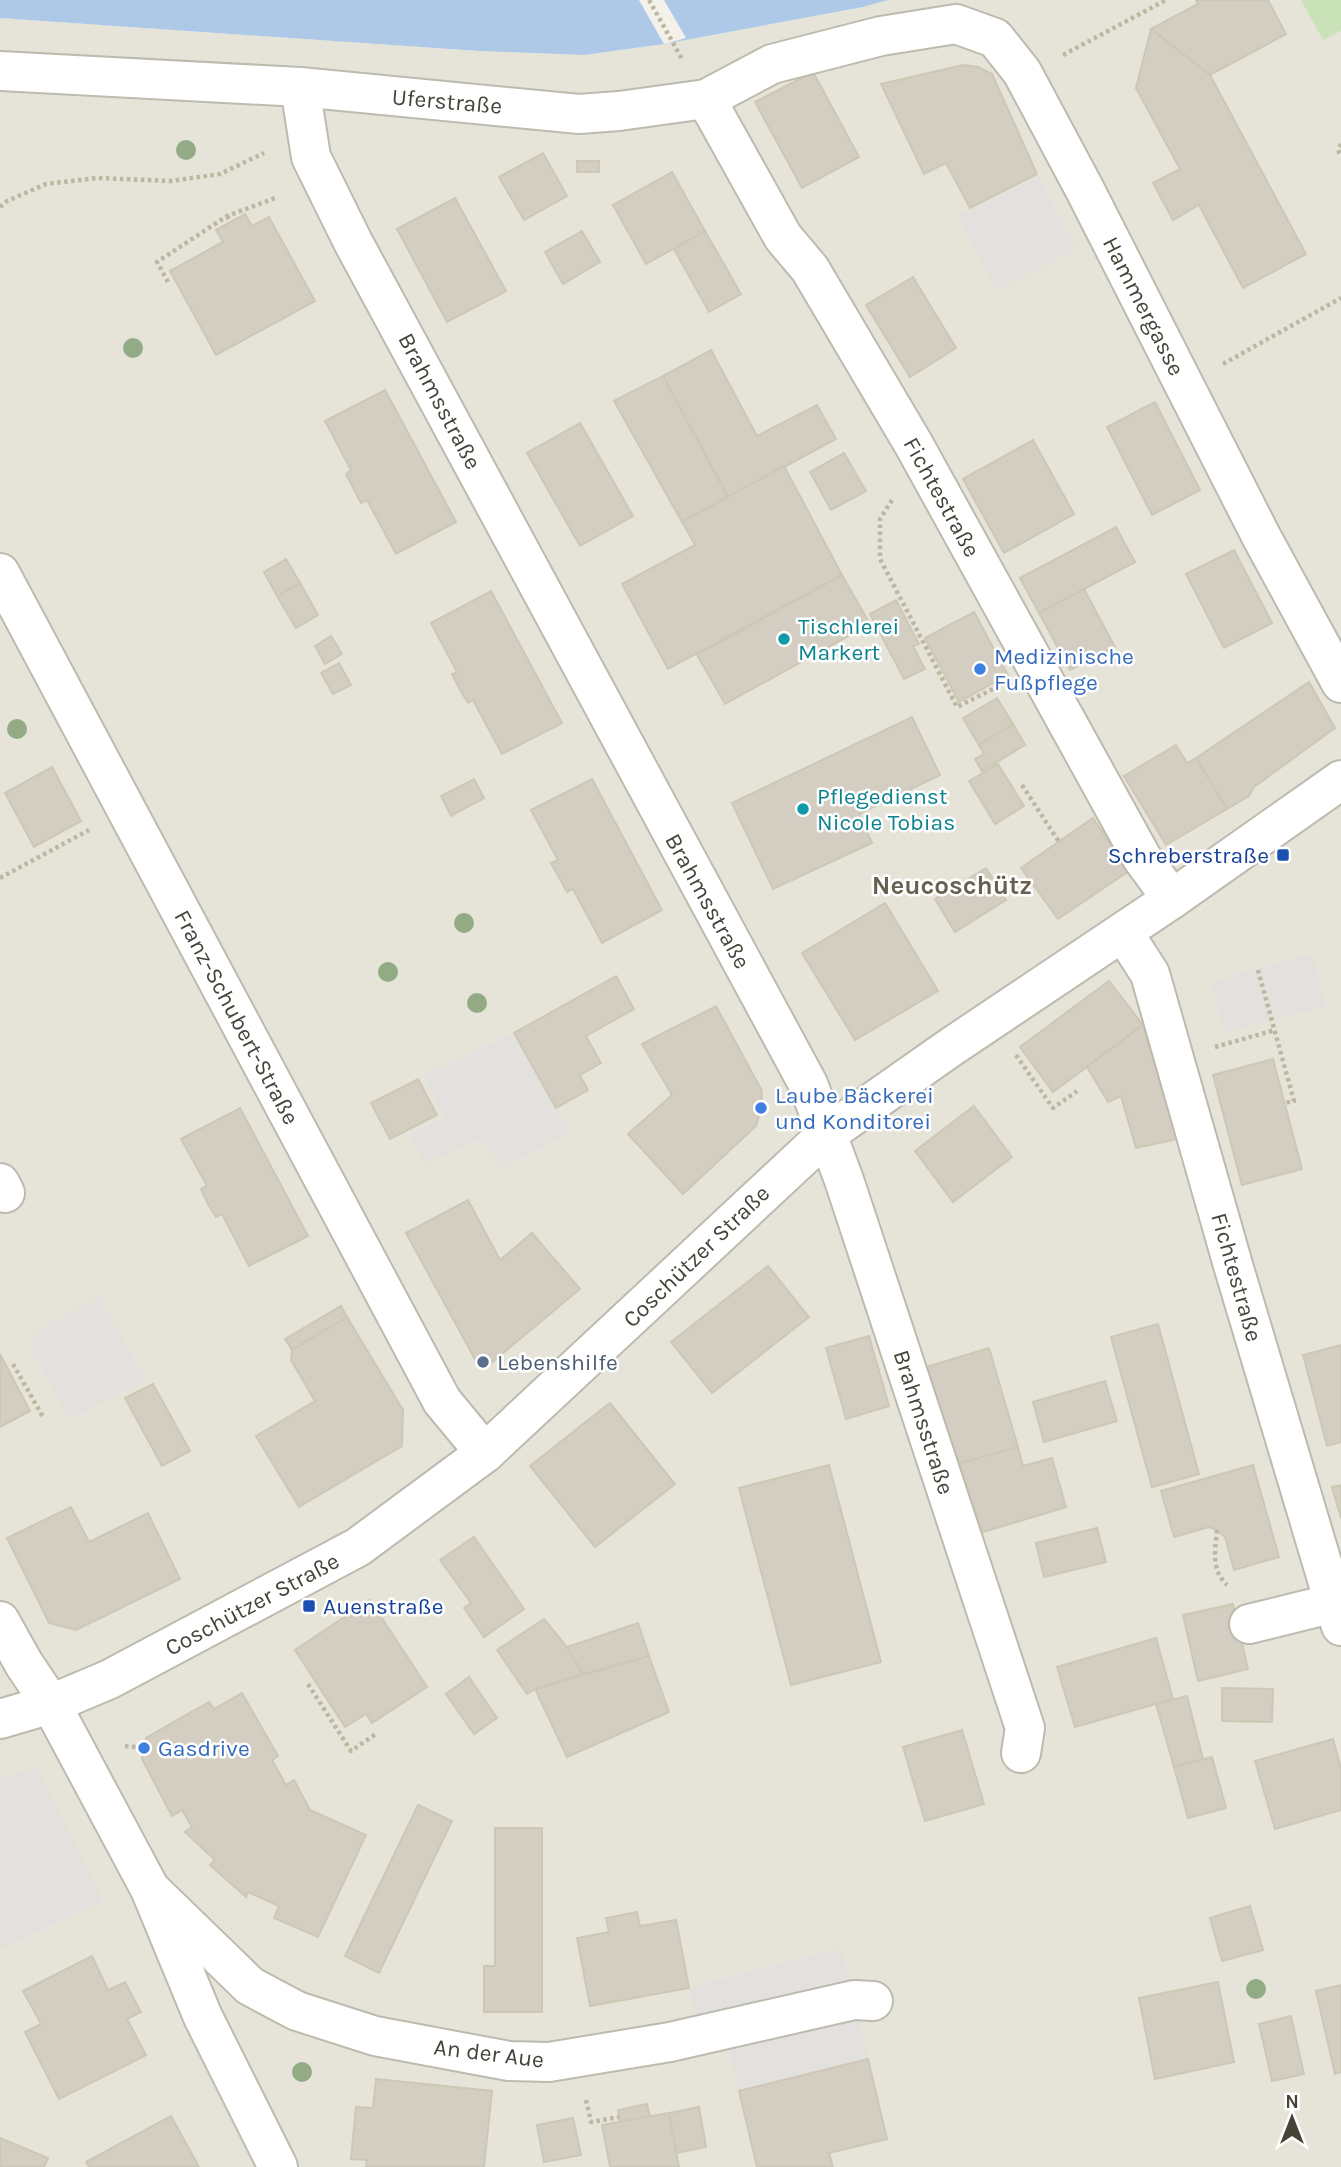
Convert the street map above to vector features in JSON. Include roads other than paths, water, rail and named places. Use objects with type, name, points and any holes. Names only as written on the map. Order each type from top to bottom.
[{"type":"street","name":"Hammergasse","points":[[881,36],[956,24],[995,38],[1022,72],[1261,536],[1341,683]]},
{"type":"street","name":"Uferstraße","points":[[0,71],[300,87],[579,114],[706,99],[772,64],[881,36]]},
{"type":"street","name":"Brahmsstraße","points":[[300,87],[312,157],[353,242],[808,1084],[1025,1728],[1021,1753]]},
{"type":"street","name":"Fichtestraße","points":[[706,99],[783,237],[810,269],[914,445],[1142,858],[1172,899]]},
{"type":"street","name":"Franz-Schubert-Straße","points":[[0,573],[442,1401],[485,1453]]},
{"type":"street","name":"Coschützer Straße","points":[[0,1719],[51,1704],[110,1679],[358,1547],[485,1453],[827,1134],[1172,899],[1341,780]]},
{"type":"street","name":"Fichtestraße","points":[[1123,932],[1150,974],[1233,1265],[1338,1614]]},
{"type":"street","points":[[1249,1624],[1338,1614]]},
{"type":"street","points":[[0,1621],[51,1704],[150,1889],[203,2017],[278,2167]]},
{"type":"street","name":"An der Aue","points":[[150,1889],[250,1986],[297,2011],[375,2036],[509,2061],[549,2062],[701,2036],[854,2000],[873,2001]]},
{"type":"water","points":[[0,0],[888,0],[664,44],[584,55],[479,51],[0,18]]},
{"type":"place","name":"Tischlerei Markert","points":[[784,639]]},
{"type":"place","name":"Medizinische Fußpflege","points":[[980,669]]},
{"type":"place","name":"Pflegedienst Nicole Tobias","points":[[803,809]]},
{"type":"place","name":"Schreberstraße","points":[[1283,855]]},
{"type":"place","name":"Laube Bäckerei und Konditorei","points":[[761,1108]]},
{"type":"place","name":"Lebenshilfe","points":[[483,1362]]},
{"type":"place","name":"Auenstraße","points":[[309,1606]]},
{"type":"place","name":"Gasdrive","points":[[144,1748]]},
{"type":"district","name":"Neucoschütz","points":[[952,885]]}]
